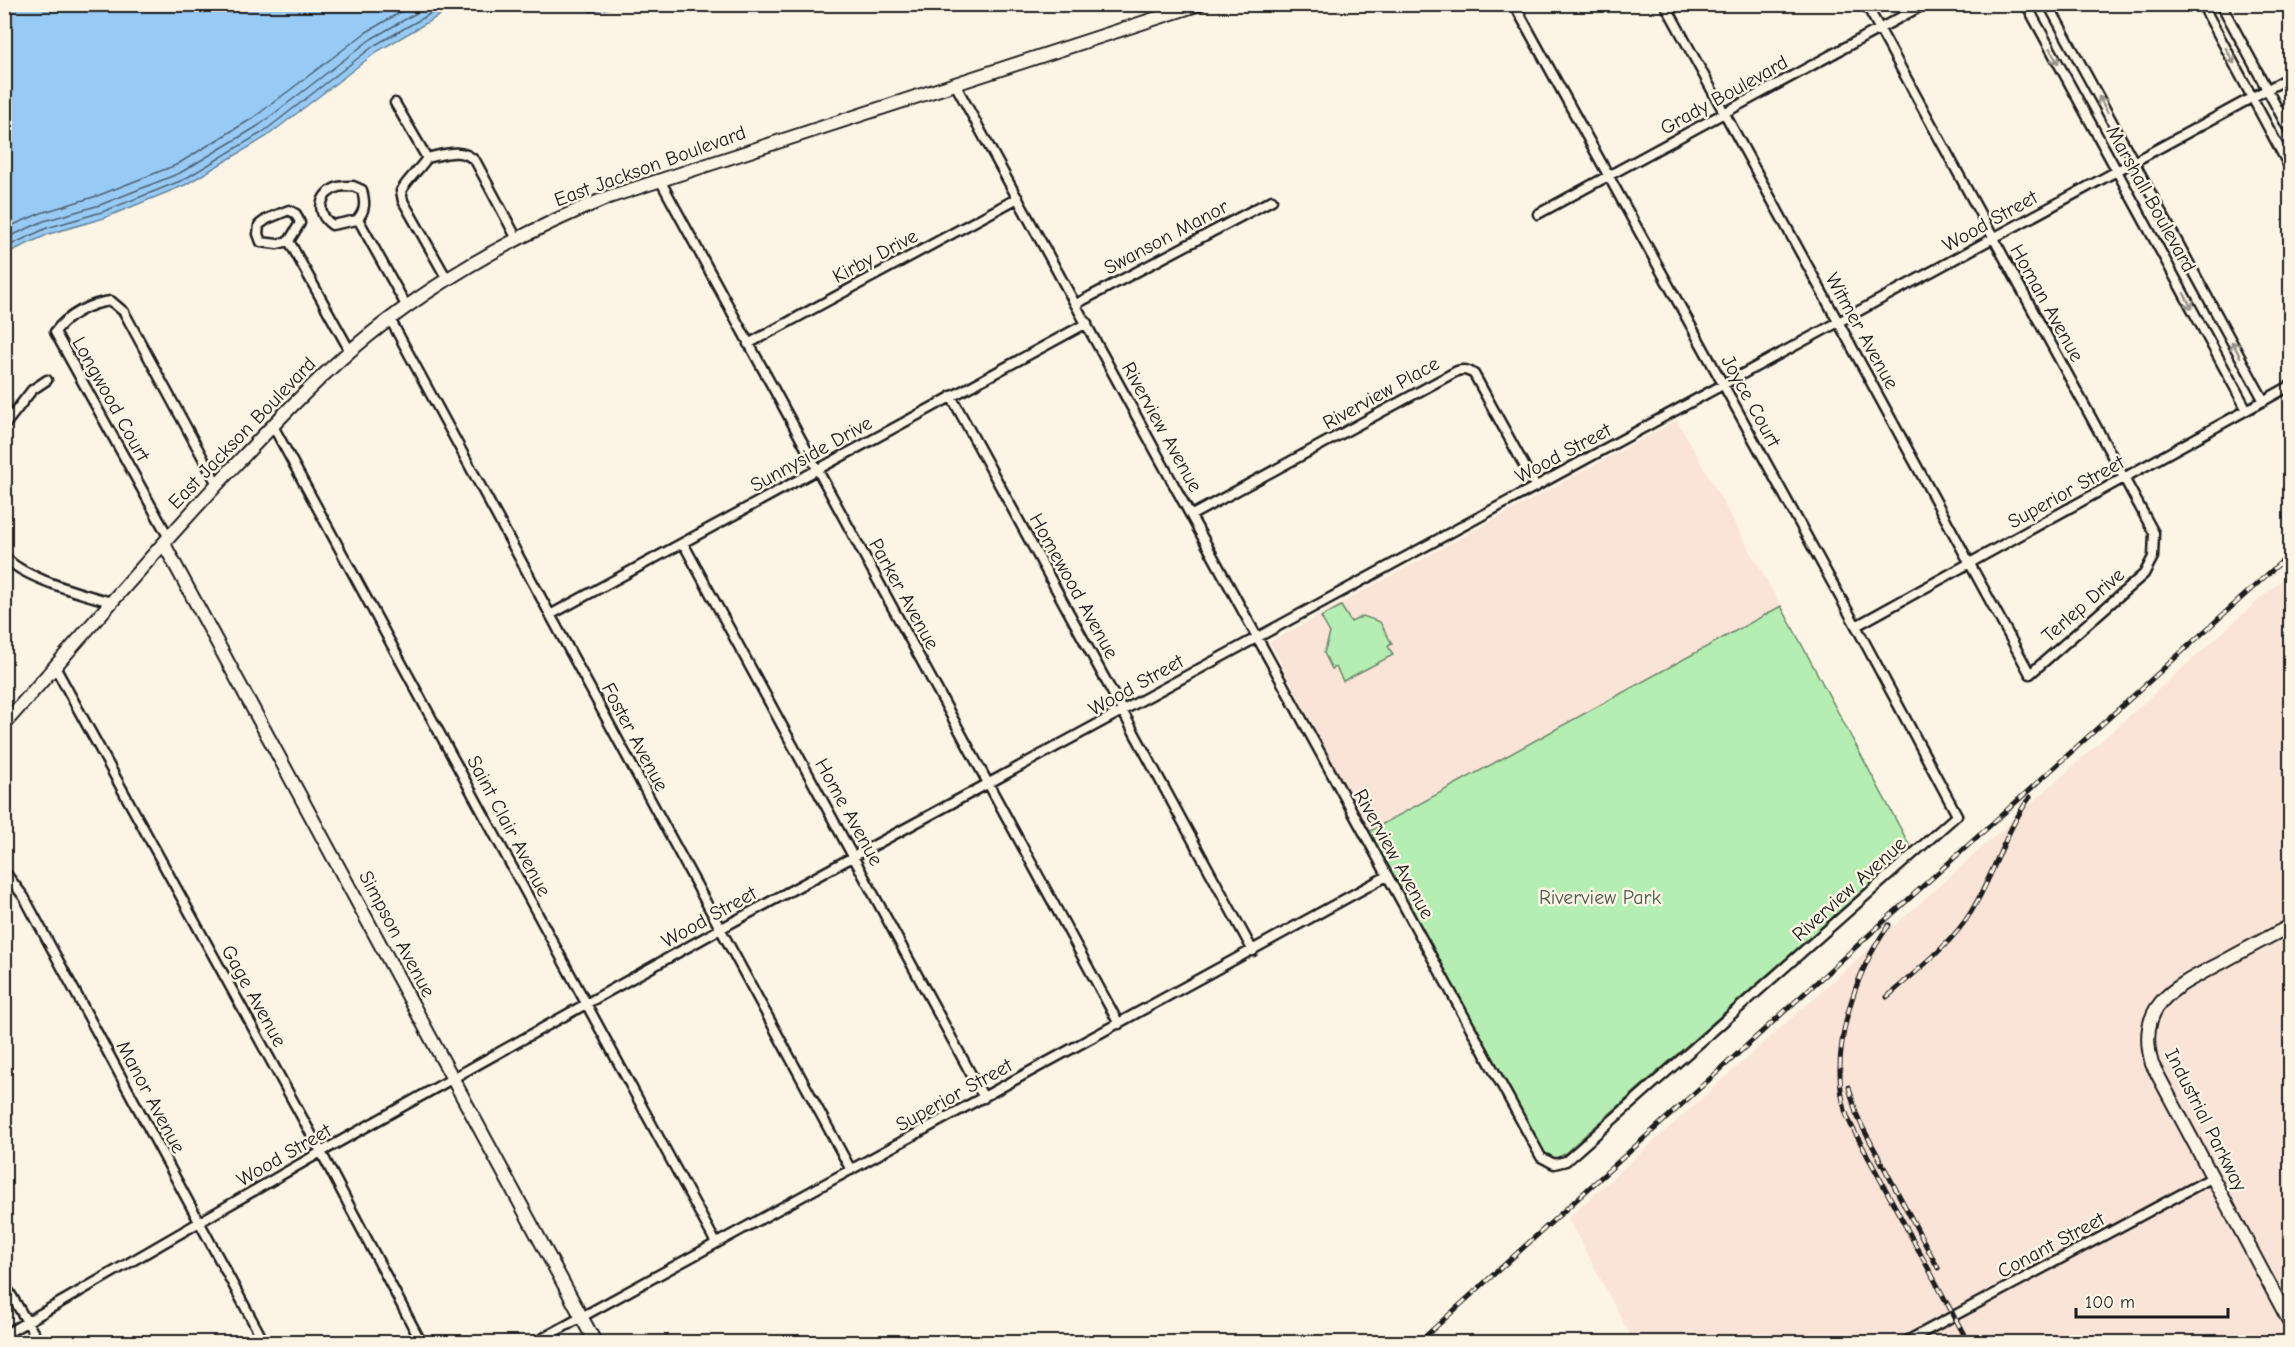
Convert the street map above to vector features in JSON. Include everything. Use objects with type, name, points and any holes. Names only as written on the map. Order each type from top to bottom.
[{"type":"main road","name":"East Jackson Boulevard","points":[[4,724],[217,484],[273,426],[350,351],[390,319],[447,279],[517,238],[565,214],[660,180],[1200,4]]},
{"type":"main road","name":"Simpson Avenue","points":[[166,541],[595,1342]]},
{"type":"main road","name":"Industrial Parkway","points":[[2290,926],[2178,986],[2160,1002],[2149,1024],[2147,1044],[2152,1064],[2290,1323]]},
{"type":"street","name":"Joyce Court","points":[[1514,4],[1856,626],[1957,815]]},
{"type":"street","name":"Witmer Avenue","points":[[1665,4],[2030,674]]},
{"type":"street","name":"Homan Avenue","points":[[1866,4],[2154,533],[2153,557]]},
{"type":"street","name":"Grady Boulevard","points":[[1538,214],[1924,4]]},
{"type":"street","name":"Marshall Boulevard","points":[[2026,4],[2247,410]]},
{"type":"street","name":"Marshall Boulevard","points":[[2048,4],[2264,401]]},
{"type":"street","points":[[2202,4],[2290,168]]},
{"type":"street","points":[[2221,4],[2290,132]]},
{"type":"street","name":"Wood Street","points":[[4,1335],[321,1152],[720,929],[2290,77]]},
{"type":"street","name":"Riverview Avenue","points":[[955,84],[1540,1157],[1554,1164],[1566,1161],[1957,815]]},
{"type":"street","points":[[395,103],[427,158]]},
{"type":"street","points":[[447,279],[403,201],[400,191],[418,172],[427,158],[455,152],[470,155],[517,238]]},
{"type":"street","name":"Parker Avenue","points":[[660,180],[1119,1023]]},
{"type":"street","points":[[353,186],[362,190],[365,201],[364,211],[358,219],[332,225],[324,219],[321,210],[323,199],[339,187],[353,186]]},
{"type":"street","name":"Kirby Drive","points":[[748,344],[1018,198]]},
{"type":"street","name":"Swanson Manor","points":[[1076,303],[1272,200]]},
{"type":"street","points":[[289,210],[296,214],[300,223],[289,241],[276,244],[261,242],[258,234],[260,225],[267,219],[289,210]]},
{"type":"street","points":[[358,219],[407,307]]},
{"type":"street","points":[[289,241],[350,351]]},
{"type":"street","name":"Longwood Court","points":[[166,541],[55,332],[63,322],[99,303],[111,301],[124,312],[217,484]]},
{"type":"street","name":"Foster Avenue","points":[[390,319],[851,1170]]},
{"type":"street","name":"Sunnyside Drive","points":[[550,615],[1087,323]]},
{"type":"street","name":"Riverview Place","points":[[1192,515],[1462,369],[1469,370],[1474,375],[1536,487]]},
{"type":"street","points":[[4,426],[32,390],[47,380]]},
{"type":"street","name":"Superior Street","points":[[1856,626],[2290,387]]},
{"type":"street","name":"Homewood Avenue","points":[[951,396],[1253,951]]},
{"type":"street","name":"Saint Clair Avenue","points":[[273,426],[716,1244]]},
{"type":"street","name":"Home Avenue","points":[[683,543],[984,1098]]},
{"type":"street","name":"Terlep Drive","points":[[2030,674],[2144,574],[2153,557]]},
{"type":"street","points":[[6,560],[40,579],[111,602]]},
{"type":"street","name":"Gage Avenue","points":[[55,667],[321,1152],[421,1342]]},
{"type":"street","name":"Manor Avenue","points":[[4,871],[24,897],[264,1342]]},
{"type":"street","name":"Superior Street","points":[[536,1342],[1387,876]]},
{"type":"street","name":"Conant Street","points":[[1905,1342],[2213,1177]]},
{"type":"street","points":[[4,1283],[39,1342]]},
{"type":"shaded area","points":[[1677,420],[1781,606],[1368,832],[1270,642]]},
{"type":"shaded area","points":[[2290,572],[2290,1342],[1634,1342],[1568,1218]]},
{"type":"green space","points":[[1341,606],[1351,622],[1363,616],[1380,622],[1392,644],[1388,646],[1393,655],[1343,681],[1336,667],[1332,669],[1324,653],[1330,633],[1321,617]]},
{"type":"green space","name":"Riverview Park","points":[[1781,606],[1911,848],[1564,1154],[1557,1158],[1548,1156],[1368,832]]},
{"type":"water","points":[[4,5],[469,5],[440,15],[378,51],[266,137],[185,185],[104,218],[49,234],[5,254]]},
{"type":"water","points":[[581,5],[621,5],[591,12]]},
{"type":"railway","points":[[1419,1342],[2290,554]]},
{"type":"railway","points":[[1887,997],[1954,936],[1963,924],[1979,898],[2013,825],[2030,797]]},
{"type":"railway","points":[[1889,925],[1865,966],[1848,1013],[1840,1063],[1845,1110],[1853,1129],[1968,1342]]},
{"type":"railway","points":[[1849,1087],[1863,1128],[1938,1268]]}]
